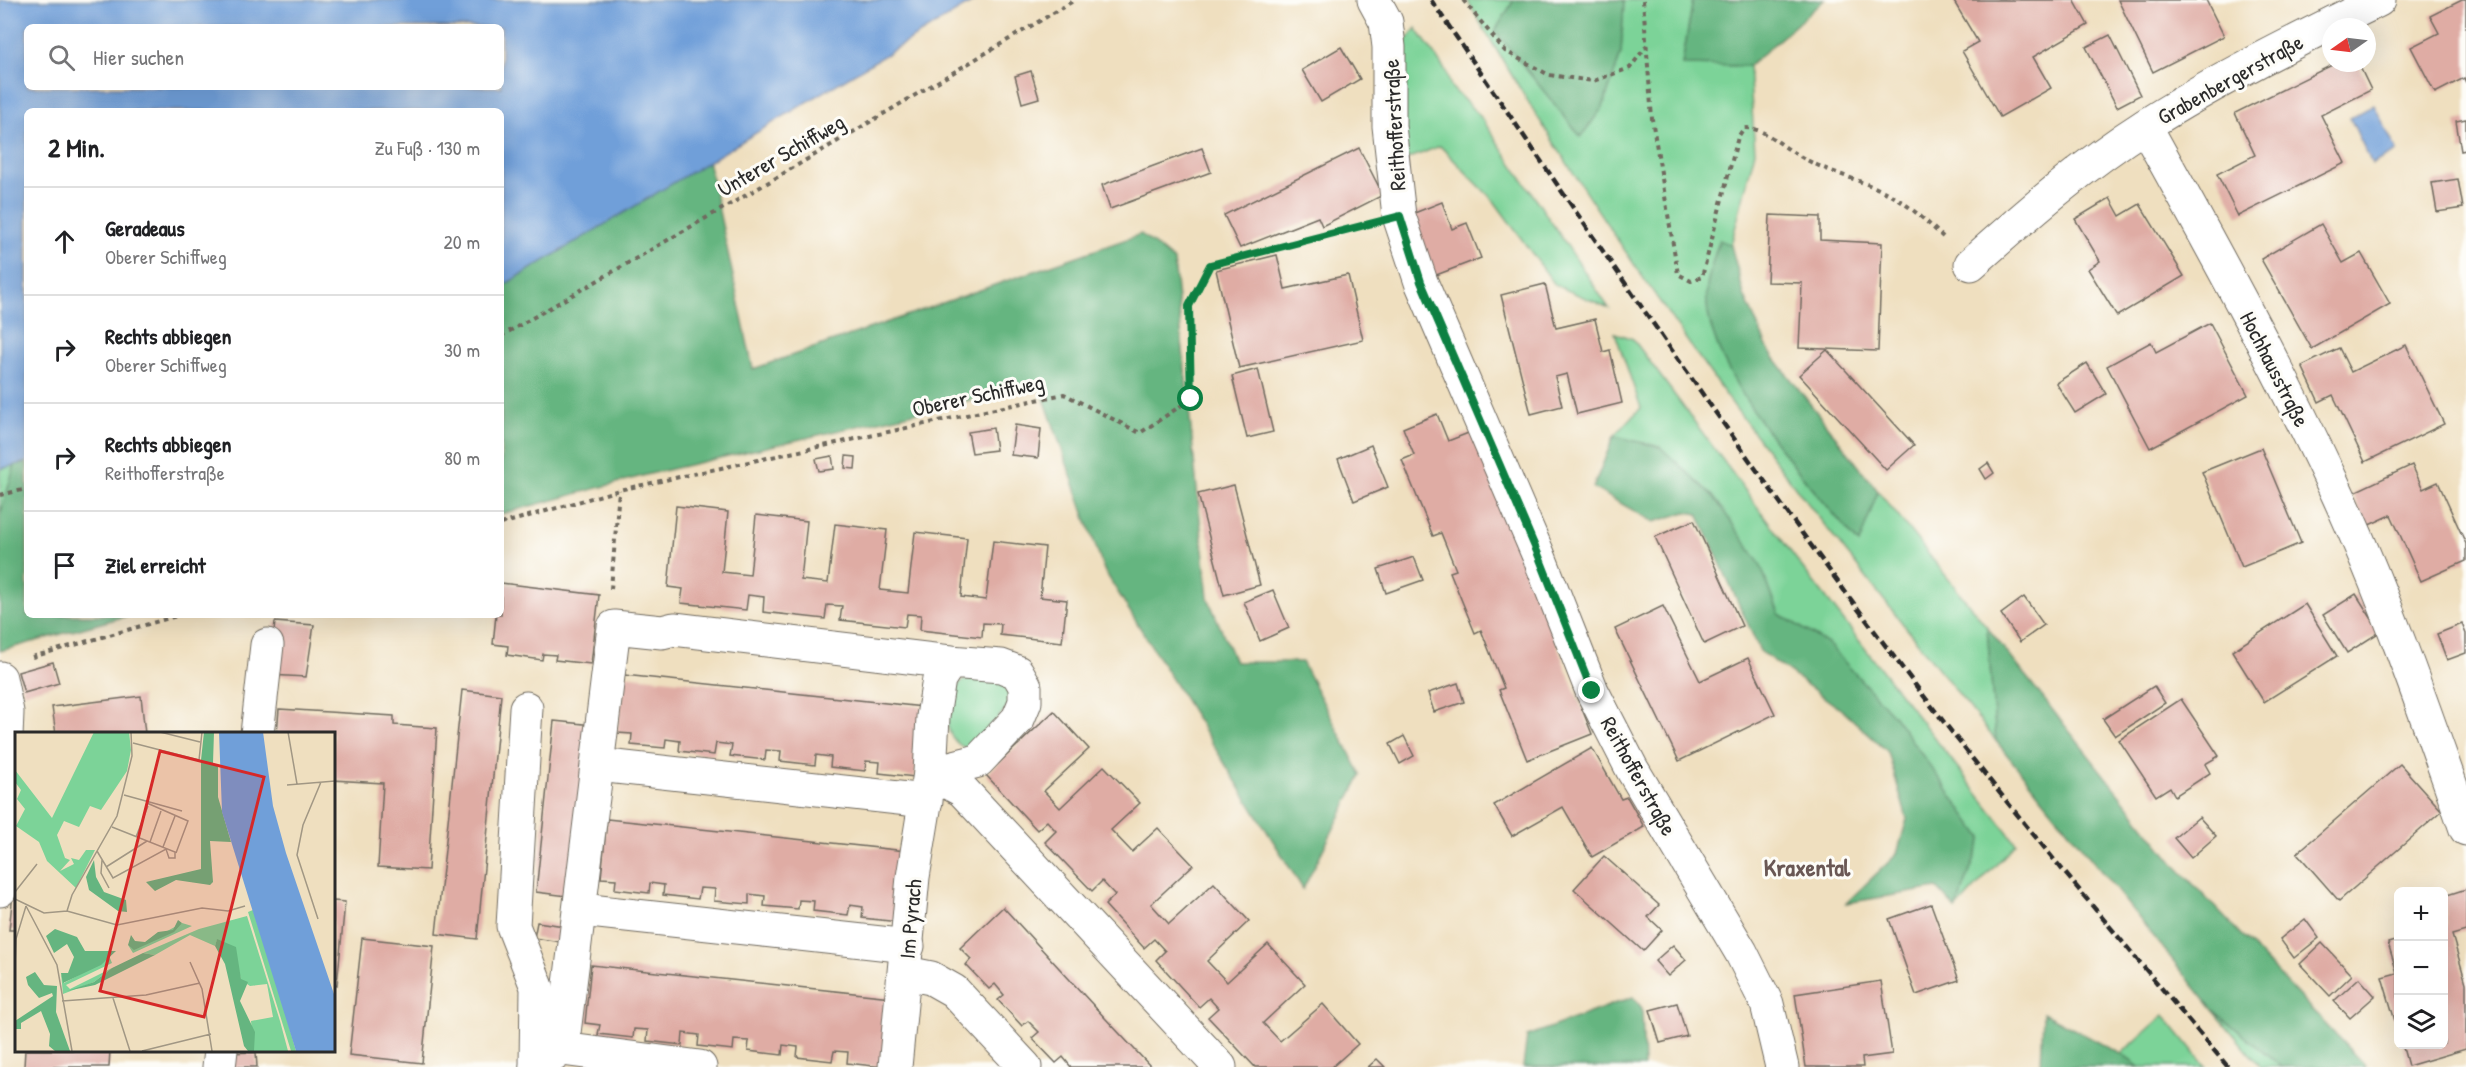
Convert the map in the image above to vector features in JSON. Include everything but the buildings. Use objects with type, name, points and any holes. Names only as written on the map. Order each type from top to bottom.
[{"type":"street","name":"Reithofferstraße","points":[[1374,0],[1386,22],[1389,47],[1389,126],[1400,216],[1421,282],[1538,554],[1592,691],[1632,769],[1741,952],[1767,1004],[1782,1067]]},
{"type":"street","name":"Grabenbergerstraße","points":[[2145,126],[2202,91],[2379,0]]},
{"type":"street","points":[[1971,264],[2076,175],[2145,126]]},
{"type":"street","name":"Hochhausstraße","points":[[2145,126],[2212,246],[2333,483],[2422,700],[2466,829]]},
{"type":"street","points":[[544,1061],[581,910],[614,627],[662,632],[674,629],[1001,666],[1017,672],[1025,686],[1025,702],[1018,720],[978,761],[928,787]]},
{"type":"street","points":[[257,732],[267,645]]},
{"type":"street","name":"Im Pyrach","points":[[896,1067],[913,877],[928,787],[933,717],[939,679],[950,662]]},
{"type":"street","points":[[0,890],[7,712],[11,669]]},
{"type":"street","points":[[526,708],[513,926],[537,987],[544,1061]]},
{"type":"street","points":[[598,765],[962,790],[1220,1067]]},
{"type":"street","points":[[581,910],[907,959],[931,978],[954,991],[1025,1067]]},
{"type":"street","points":[[219,1067],[221,1052]]},
{"type":"street","points":[[544,1061],[700,1067]]},
{"type":"path","name":"Unterer Schiffweg","points":[[504,334],[774,179],[1075,0]]},
{"type":"path","points":[[1463,0],[1505,51],[1550,75],[1593,81],[1630,68],[1647,44]]},
{"type":"path","points":[[1643,0],[1652,119],[1678,274],[1690,281],[1702,277],[1738,137],[1743,128],[1755,127],[1797,155],[1837,175],[1881,190],[1915,211],[1971,264]]},
{"type":"path","name":"Oberer Schiffweg","points":[[504,523],[619,490],[1064,394],[1140,433],[1191,399],[1189,306],[1210,265],[1400,216]]},
{"type":"path","points":[[0,495],[24,490]]},
{"type":"path","points":[[614,627],[609,617],[619,490]]},
{"type":"path","points":[[11,669],[171,618]]},
{"type":"green space","points":[[1467,0],[1514,0],[1495,32],[1603,107],[1621,53],[1624,0],[1693,0],[1682,65],[1749,66],[1755,151],[1731,245],[1719,240],[1707,289],[1710,320],[1721,354],[1739,389],[1762,424],[1787,458],[1858,543],[1878,491],[1987,627],[1996,741],[1822,521],[1720,387],[1589,196],[1526,99]]},
{"type":"green space","points":[[1514,0],[1624,0],[1621,53],[1603,107],[1581,137],[1495,31]]},
{"type":"green space","points":[[1693,0],[1824,0],[1749,66],[1682,65]]},
{"type":"green space","points":[[1416,28],[1446,71],[1451,87],[1480,116],[1609,308],[1555,285],[1494,201],[1440,146],[1403,161],[1400,50]]},
{"type":"green space","points":[[708,160],[753,369],[1141,234],[1174,261],[1208,598],[1235,662],[1302,662],[1361,775],[1303,889],[1104,570],[1039,384],[650,474],[504,513],[504,285]]},
{"type":"green space","points":[[1719,240],[1731,245],[1744,295],[1769,351],[1878,491],[1859,544],[1762,424],[1739,388],[1721,353],[1709,320],[1707,289]]},
{"type":"green space","points":[[1615,333],[1633,339],[1802,567],[2016,843],[1956,909],[1982,838],[1828,644],[1779,614],[1760,564],[1660,447],[1614,436],[1641,408]]},
{"type":"green space","points":[[1614,436],[1660,447],[1714,497],[1760,564],[1779,614],[1828,644],[1894,716],[1982,838],[1956,909],[1937,888],[1846,903],[1897,854],[1907,819],[1888,752],[1843,711],[1760,651],[1698,514],[1686,512],[1654,522],[1593,488]]},
{"type":"green space","points":[[24,463],[24,618],[119,618],[0,651],[0,515],[15,465]]},
{"type":"green space","points":[[15,465],[0,515],[0,469]]},
{"type":"green space","points":[[1987,627],[2176,866],[2366,1067],[2282,1067],[2213,1010],[1996,741]]},
{"type":"green space","points":[[982,676],[1002,683],[1014,700],[970,749],[960,745],[953,738],[948,728],[947,706],[950,696],[963,681]]},
{"type":"green space","points":[[1633,997],[1642,1008],[1644,1067],[1523,1067],[1527,1036]]},
{"type":"green space","points":[[2213,1010],[2282,1067],[2261,1067]]},
{"type":"green space","points":[[2043,1013],[2121,1054],[2139,1067],[2041,1067]]},
{"type":"green space","points":[[2164,1015],[2206,1067],[2139,1067],[2121,1054]]},
{"type":"water","points":[[0,0],[976,0],[504,285],[504,108],[24,108],[24,463],[0,469]]},
{"type":"water","points":[[2374,105],[2397,151],[2372,164],[2350,118]]},
{"type":"railway","points":[[1431,0],[1695,384],[1831,573],[2003,797],[2228,1067]]},
{"type":"district","name":"Kraxental","points":[[1807,868]]},
{"type":"route","points":[[1191,399],[1189,306],[1210,265],[1400,216],[1421,282],[1538,554],[1592,691]]}]
